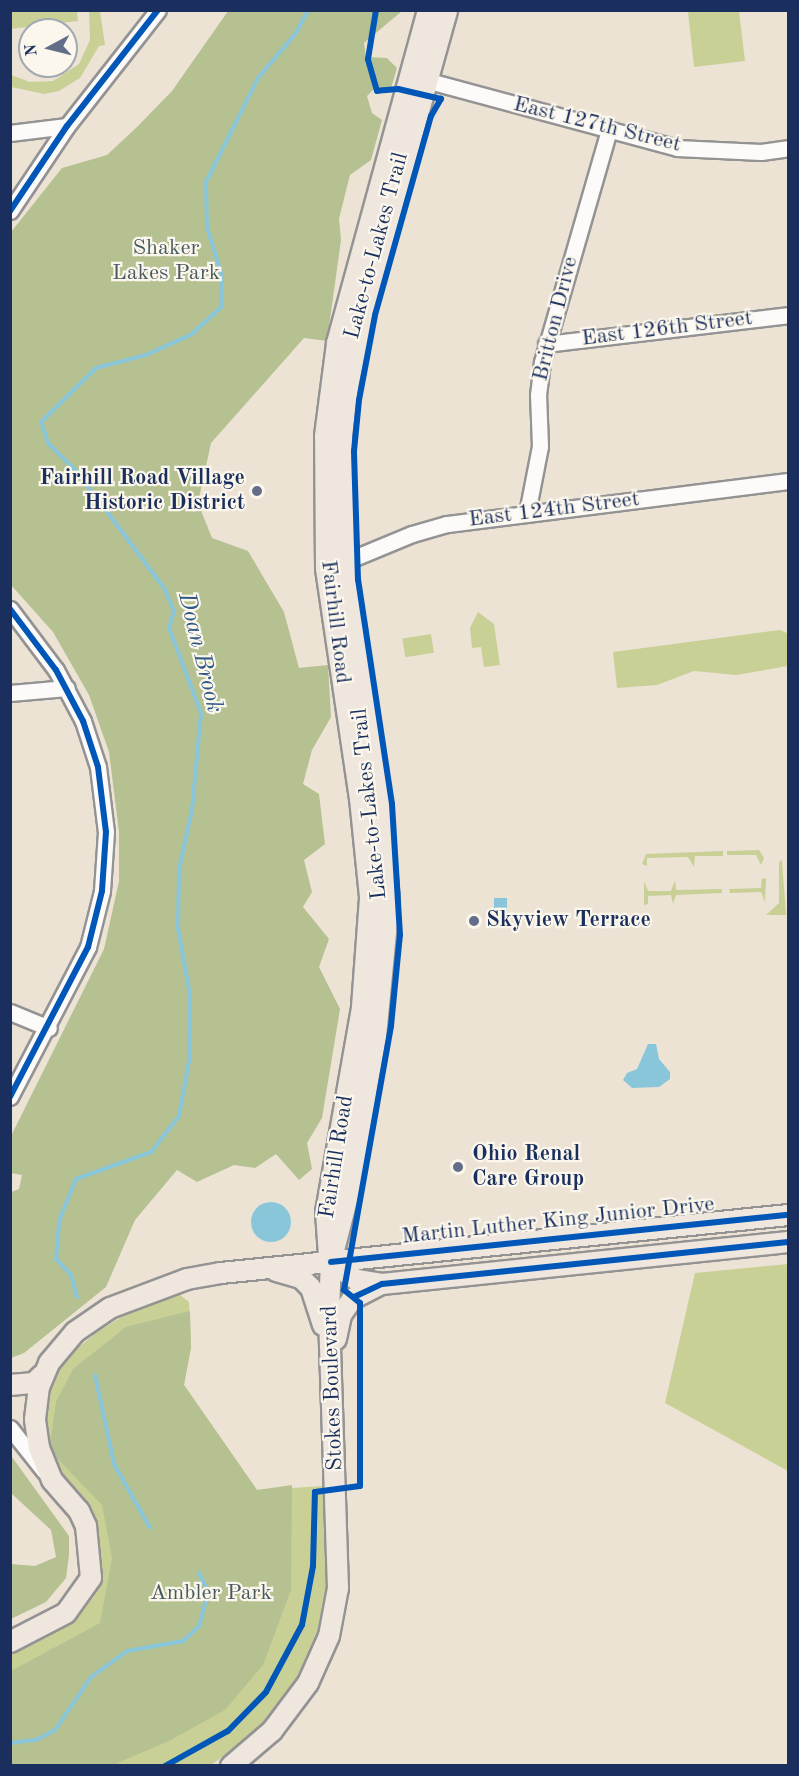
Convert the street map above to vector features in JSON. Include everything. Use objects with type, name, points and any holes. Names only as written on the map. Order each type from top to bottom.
[{"type":"main road","name":"Fairhill Road","points":[[331,1262],[349,1191],[366,1039],[389,912],[376,852],[335,565],[334,436],[418,78],[428,10]]},
{"type":"main road","name":"Fairhill Road","points":[[418,78],[447,10]]},
{"type":"main road","name":"Martin Luther King Junior Drive","points":[[331,1262],[782,1216]]},
{"type":"main road","name":"Martin Luther King Junior Drive","points":[[331,1262],[357,1280],[382,1284],[784,1243]]},
{"type":"main road","points":[[10,1385],[34,1383],[75,1332],[115,1305],[187,1279],[331,1262]]},
{"type":"main road","name":"Stokes Boulevard","points":[[231,1766],[272,1731],[294,1703],[319,1662],[335,1612],[339,1567],[331,1359],[331,1262]]},
{"type":"main road","points":[[262,1269],[289,1273],[311,1288],[331,1359]]},
{"type":"main road","points":[[331,1359],[341,1315],[352,1299],[382,1284]]},
{"type":"main road","points":[[10,1642],[66,1613],[91,1578],[92,1559],[86,1526],[79,1511],[52,1480],[39,1448],[35,1419],[42,1375]]},
{"type":"street","points":[[10,211],[67,126],[158,10]]},
{"type":"street","name":"East 127th Street","points":[[418,78],[677,148],[717,152],[789,148]]},
{"type":"street","points":[[10,132],[67,126]]},
{"type":"street","name":"Britton Drive","points":[[527,513],[540,446],[538,395],[546,344],[609,130]]},
{"type":"street","name":"East 126th Street","points":[[546,344],[789,315]]},
{"type":"street","name":"East 124th Street","points":[[335,565],[431,528],[527,513],[789,481]]},
{"type":"street","points":[[10,609],[67,688],[83,721],[98,767],[106,814],[106,853],[97,920],[80,968],[10,1097]]},
{"type":"street","points":[[10,693],[67,688]]},
{"type":"street","points":[[10,1012],[49,1028]]},
{"type":"street","points":[[782,1216],[784,1243]]},
{"type":"street","points":[[517,1243],[520,1269]]},
{"type":"street","points":[[12,1436],[52,1480]]},
{"type":"green space","points":[[10,11],[77,11],[78,18],[18,18],[18,28],[11,29]]},
{"type":"green space","points":[[89,11],[100,11],[105,45],[99,46],[80,78],[59,91],[44,94],[11,87],[11,75],[30,82],[78,78],[78,65],[90,40]]},
{"type":"green space","name":"Shaker Lakes Park","points":[[228,11],[402,11],[364,43],[366,57],[387,58],[397,68],[391,88],[375,88],[367,96],[372,113],[382,120],[371,160],[350,175],[339,219],[341,240],[327,341],[304,338],[211,443],[198,503],[212,538],[248,551],[284,612],[299,668],[328,665],[331,717],[312,750],[303,784],[319,794],[325,844],[304,860],[312,892],[303,907],[329,939],[319,967],[340,1009],[322,1118],[307,1143],[312,1169],[299,1180],[276,1154],[255,1168],[234,1165],[197,1182],[177,1170],[135,1220],[106,1287],[24,1353],[11,1358],[11,1192],[19,1189],[22,1175],[11,1173],[11,1136],[104,949],[119,881],[119,832],[109,752],[89,695],[53,632],[11,585],[11,232],[62,168],[107,155],[137,127],[172,91]]},
{"type":"green space","points":[[677,11],[739,11],[745,61],[694,67],[688,12]]},
{"type":"green space","points":[[478,612],[494,624],[500,665],[484,667],[481,647],[472,648],[470,628]]},
{"type":"green space","points":[[780,630],[787,633],[788,666],[736,675],[694,671],[657,685],[617,688],[613,652]]},
{"type":"green space","points":[[431,634],[434,653],[405,657],[402,639]]},
{"type":"green space","points":[[759,850],[764,858],[761,865],[756,855],[727,855],[727,851]]},
{"type":"green space","points":[[723,851],[723,856],[695,856],[694,867],[688,857],[647,858],[647,866],[642,864],[646,854]]},
{"type":"green space","points":[[782,860],[786,915],[766,915],[779,903],[779,862]]},
{"type":"green space","points":[[762,878],[766,879],[765,902],[761,892],[730,893],[729,889],[761,888]]},
{"type":"green space","points":[[675,880],[676,890],[722,889],[722,893],[676,895],[673,904],[671,895],[648,896],[648,904],[644,905],[644,881],[648,891],[671,891]]},
{"type":"green space","points":[[788,1264],[788,1471],[665,1403],[695,1273]]},
{"type":"green space","name":"Ambler Park","points":[[180,1295],[189,1302],[191,1347],[184,1385],[257,1490],[325,1486],[328,1585],[317,1635],[295,1682],[272,1715],[252,1735],[211,1765],[11,1766],[10,1653],[79,1616],[94,1596],[99,1579],[99,1538],[49,1450],[44,1420],[47,1392],[62,1361],[97,1332],[133,1310]]},
{"type":"green space","name":"Ambler Park","points":[[190,1311],[191,1347],[184,1385],[257,1490],[292,1485],[291,1590],[263,1665],[225,1710],[169,1741],[113,1765],[11,1766],[11,1671],[100,1623],[112,1558],[102,1505],[49,1450],[56,1402],[73,1369],[126,1327]]},
{"type":"green space","points":[[12,1457],[69,1536],[69,1555],[66,1578],[46,1602],[11,1619],[11,1564],[35,1566],[56,1557],[51,1530],[11,1493]]},
{"type":"water","points":[[494,898],[507,898],[507,922],[494,922]]},
{"type":"water","points":[[648,1044],[656,1044],[659,1059],[670,1072],[670,1079],[659,1087],[632,1088],[623,1080],[627,1073],[637,1069]]},
{"type":"water","points":[[271,1202],[279,1203],[285,1208],[290,1214],[290,1230],[285,1236],[279,1241],[271,1242],[263,1241],[257,1236],[252,1230],[251,1222],[252,1214],[257,1208],[263,1203]]},
{"type":"waterway","name":"Doan Brook","points":[[77,1297],[71,1275],[56,1259],[59,1221],[76,1179],[151,1152],[179,1116],[189,1061],[190,995],[178,928],[179,869],[192,810],[201,713],[169,628],[174,611],[164,588],[78,473],[48,443],[41,422],[96,368],[146,355],[192,334],[221,307],[221,273],[207,227],[206,182],[258,78],[296,33],[308,10]]},
{"type":"waterway","points":[[95,1375],[114,1464],[150,1528]]},
{"type":"waterway","name":"Doan Brook","points":[[10,1743],[36,1740],[55,1730],[91,1677],[127,1651],[183,1641],[199,1626],[208,1592],[199,1573]]},
{"type":"cycle path","points":[[10,211],[67,126],[158,10]]},
{"type":"cycle path","name":"Lake-to-Lakes Trail","points":[[165,1766],[228,1731],[266,1692],[302,1625],[313,1566],[315,1492],[360,1486],[360,1303],[344,1290],[391,1026],[400,935],[392,804],[358,580],[354,451],[359,400],[375,315],[431,116],[441,99],[398,89],[377,91],[368,59],[376,10]]},
{"type":"cycle path","points":[[10,609],[56,670],[83,721],[98,767],[106,832],[102,891],[88,947],[10,1097]]},
{"type":"cycle path","points":[[331,1262],[788,1215]]},
{"type":"cycle path","points":[[354,1297],[382,1284],[788,1242]]},
{"type":"place","name":"Fairhill Road Village Historic District","points":[[257,491]]},
{"type":"place","name":"Skyview Terrace","points":[[474,921]]},
{"type":"place","name":"Ohio Renal Care Group","points":[[458,1167]]}]
